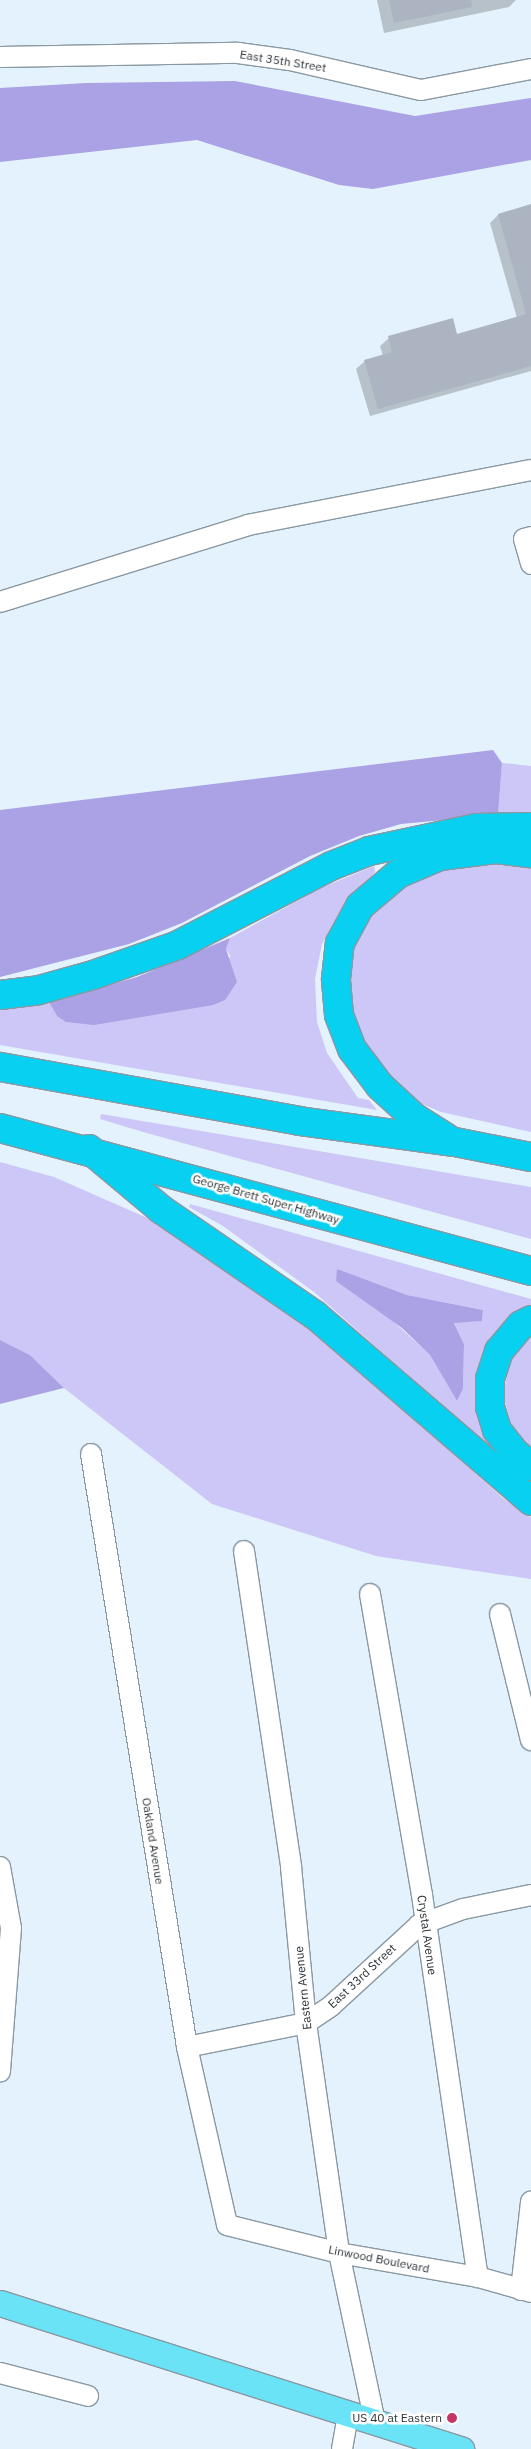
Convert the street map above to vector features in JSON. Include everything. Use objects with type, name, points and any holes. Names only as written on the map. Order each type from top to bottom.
[{"type":"highway","points":[[0,995],[66,983],[178,945],[331,866],[369,851],[476,828],[531,827]]},
{"type":"highway","points":[[454,1142],[416,1119],[380,1086],[352,1049],[339,1015],[336,980],[340,943],[360,906],[398,874],[440,856],[496,849],[531,853]]},
{"type":"highway","points":[[0,1067],[299,1121],[454,1142],[531,1157]]},
{"type":"highway","name":"George Brett Super Highway","points":[[0,1128],[89,1149],[531,1272]]},
{"type":"highway","points":[[89,1149],[162,1210],[315,1315],[531,1500]]},
{"type":"highway","points":[[531,1320],[521,1325],[499,1351],[490,1378],[490,1407],[498,1430],[515,1453],[531,1466]]},
{"type":"main road","points":[[0,2303],[348,2415],[461,2449]]},
{"type":"street","name":"East 35th Street","points":[[0,57],[238,53],[290,60],[421,90],[531,69]]},
{"type":"street","points":[[0,602],[248,525],[531,470]]},
{"type":"street","points":[[531,537],[524,539],[531,564]]},
{"type":"street","name":"Oakland Avenue","points":[[91,1454],[188,2047],[227,2225]]},
{"type":"street","name":"Eastern Avenue","points":[[244,1551],[291,1868],[306,2023],[339,2253],[375,2423]]},
{"type":"street","name":"Crystal Avenue","points":[[370,1594],[425,1922],[478,2277]]},
{"type":"street","points":[[500,1614],[531,1740]]},
{"type":"street","points":[[0,1867],[11,1928],[0,2072]]},
{"type":"street","name":"East 33rd Street","points":[[188,2047],[306,2023],[332,2006],[406,1936],[425,1922],[463,1909],[531,1895]]},
{"type":"street","points":[[526,2291],[531,2202]]},
{"type":"street","name":"Linwood Boulevard","points":[[227,2225],[339,2253],[478,2277],[526,2291]]},
{"type":"street","points":[[0,2373],[88,2396]]},
{"type":"street","points":[[342,2449],[348,2415]]},
{"type":"shaded area","points":[[235,81],[415,116],[531,98],[531,160],[373,189],[339,185],[197,140],[0,162],[0,88],[86,83]]},
{"type":"shaded area","points":[[493,750],[502,763],[498,815],[401,824],[359,836],[310,856],[182,923],[129,944],[0,977],[0,810]]},
{"type":"shaded area","points":[[502,763],[531,766],[531,815],[498,815]]},
{"type":"shaded area","points":[[482,860],[531,863],[531,1132],[441,1112],[408,1098],[387,1081],[353,1031],[344,974],[350,950],[367,918],[412,876]]},
{"type":"shaded area","points":[[374,866],[375,872],[340,911],[322,944],[315,979],[317,1022],[327,1053],[358,1098],[369,1100],[377,1110],[0,1045],[0,1009],[49,1002],[57,1016],[231,957],[226,949],[230,938],[321,888]]},
{"type":"shaded area","points":[[230,938],[226,949],[237,982],[225,1000],[213,1005],[94,1025],[66,1022],[57,1016],[49,1002],[137,977]]},
{"type":"shaded area","points":[[101,1114],[531,1187],[531,1239],[143,1132],[100,1119]]},
{"type":"shaded area","points":[[0,1162],[54,1177],[161,1224],[311,1327],[504,1499],[531,1517],[531,1579],[376,1556],[212,1504],[64,1388],[30,1355],[0,1340]]},
{"type":"shaded area","points":[[190,1204],[531,1299],[531,1307],[499,1328],[486,1348],[477,1374],[478,1413],[487,1441],[498,1455],[314,1292],[223,1226],[189,1207]],"holes":[[[337,1270],[407,1295],[483,1310],[482,1321],[454,1322],[464,1344],[463,1389],[457,1401],[430,1355]]]},
{"type":"shaded area","points":[[337,1269],[407,1295],[483,1310],[482,1321],[454,1323],[464,1344],[463,1389],[457,1401],[430,1355],[402,1328],[336,1281]]},
{"type":"shaded area","points":[[531,1336],[531,1448],[512,1427],[503,1395],[511,1357]]},
{"type":"shaded area","points":[[0,1340],[30,1355],[64,1388],[0,1404]]},
{"type":"building","points":[[389,0],[471,0],[472,7],[394,23]]},
{"type":"building","points":[[531,204],[531,366],[378,409],[364,360],[392,352],[388,336],[453,318],[457,334],[526,314],[498,214]]},
{"type":"place","name":"US 40 at Eastern","points":[[452,2418]]}]
